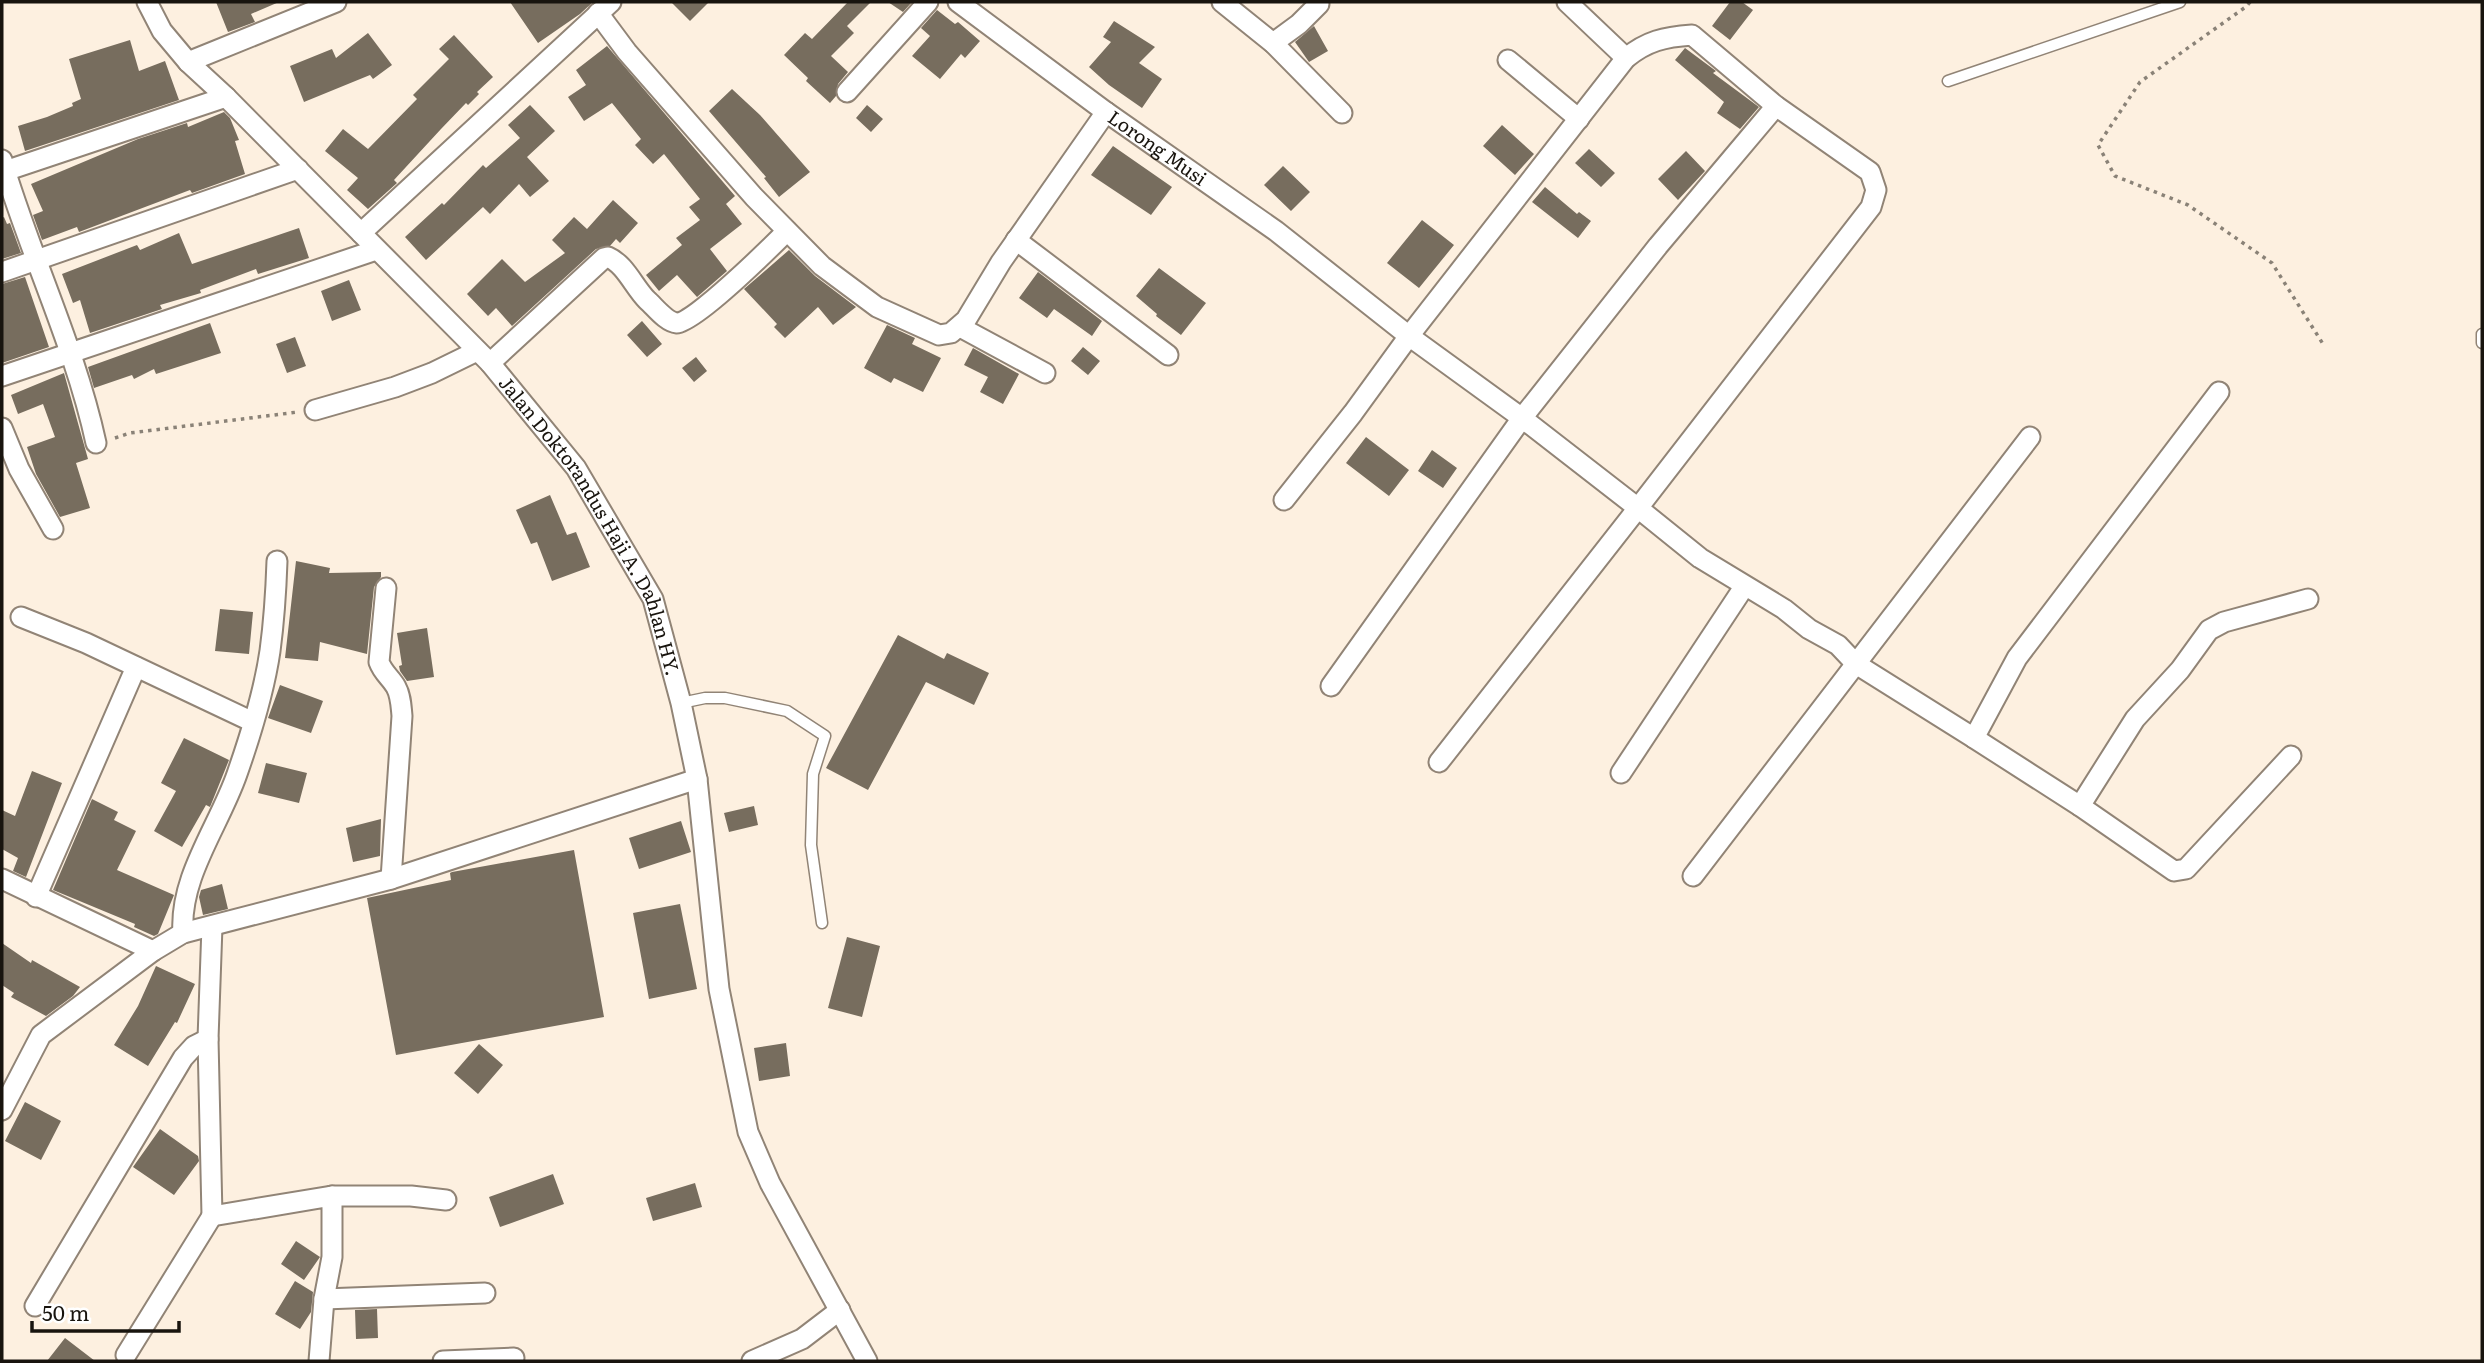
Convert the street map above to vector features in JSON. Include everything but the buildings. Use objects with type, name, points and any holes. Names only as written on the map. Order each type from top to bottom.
[{"type":"street","name":"Jalan Doktorandus Haji A. Dahlan HY.","points":[[147,2],[162,31],[188,61],[483,357],[576,468],[653,599],[681,703],[697,779],[719,989],[748,1132],[770,1182],[867,1361]]},
{"type":"street","points":[[188,61],[336,2]]},
{"type":"street","points":[[847,92],[928,2]]},
{"type":"street","name":"Lorong Musi","points":[[958,2],[1276,231],[1409,336],[1522,418],[1700,558],[1838,645],[1856,664],[2080,806],[2174,871],[2186,869],[2291,756]]},
{"type":"street","points":[[1222,2],[1273,43],[1342,113]]},
{"type":"street","points":[[1567,2],[1626,58]]},
{"type":"street","points":[[1273,43],[1320,4]]},
{"type":"street","points":[[361,233],[604,7],[627,52],[754,197],[822,266],[877,307],[939,335],[951,333],[960,327],[1016,240],[1106,111]]},
{"type":"street","points":[[1284,500],[1626,58],[1643,44],[1672,36],[1692,35],[1776,106],[1870,172],[1876,190],[1871,207],[1439,762]]},
{"type":"street","points":[[1508,60],[1579,119]]},
{"type":"street","points":[[96,443],[69,352],[3,168],[226,97]]},
{"type":"street","points":[[1331,686],[1522,418],[1658,246],[1776,106]]},
{"type":"street","points":[[2,272],[298,169]]},
{"type":"street","points":[[315,410],[395,387],[483,357],[608,257],[615,260],[643,295],[670,321],[678,324],[686,321],[787,231]]},
{"type":"street","points":[[1016,240],[1168,355]]},
{"type":"street","points":[[2,376],[376,250]]},
{"type":"street","points":[[960,327],[1045,373]]},
{"type":"street","points":[[1974,738],[2017,658],[2219,392]]},
{"type":"street","points":[[2,428],[19,469],[53,528]]},
{"type":"street","points":[[1693,876],[2031,437]]},
{"type":"street","points":[[183,933],[181,914],[184,900],[236,776],[253,722],[270,653],[277,561]]},
{"type":"street","points":[[1621,773],[1744,587]]},
{"type":"street","points":[[386,588],[379,662],[400,695],[402,716],[391,879]]},
{"type":"street","points":[[2080,806],[2135,719],[2180,670],[2209,630],[2224,622],[2308,599]]},
{"type":"street","points":[[20,617],[86,643],[253,722]]},
{"type":"street","points":[[36,897],[135,667]]},
{"type":"street","points":[[2,1110],[41,1035],[153,951],[183,933],[391,879],[697,779]]},
{"type":"street","points":[[2,879],[153,951]]},
{"type":"street","points":[[127,1354],[212,1216],[208,1038],[212,926]]},
{"type":"street","points":[[35,1306],[183,1058],[194,1046],[208,1038]]},
{"type":"street","points":[[212,1216],[332,1196],[411,1196],[446,1200]]},
{"type":"street","points":[[319,1361],[324,1299],[332,1257],[332,1196]]},
{"type":"street","points":[[324,1299],[485,1293]]},
{"type":"street","points":[[751,1361],[802,1339],[840,1310]]},
{"type":"street","points":[[443,1361],[514,1358]]},
{"type":"lane","points":[[1948,81],[2180,2]]},
{"type":"lane","points":[[2482,334],[2482,343]]},
{"type":"lane","points":[[681,703],[705,698],[725,698],[787,710],[825,736],[813,775],[811,845],[822,923]]},
{"type":"path","points":[[2250,2],[2140,82],[2098,145],[2115,176],[2188,205],[2272,263],[2323,344]]},
{"type":"path","points":[[96,443],[130,433],[315,410]]}]
